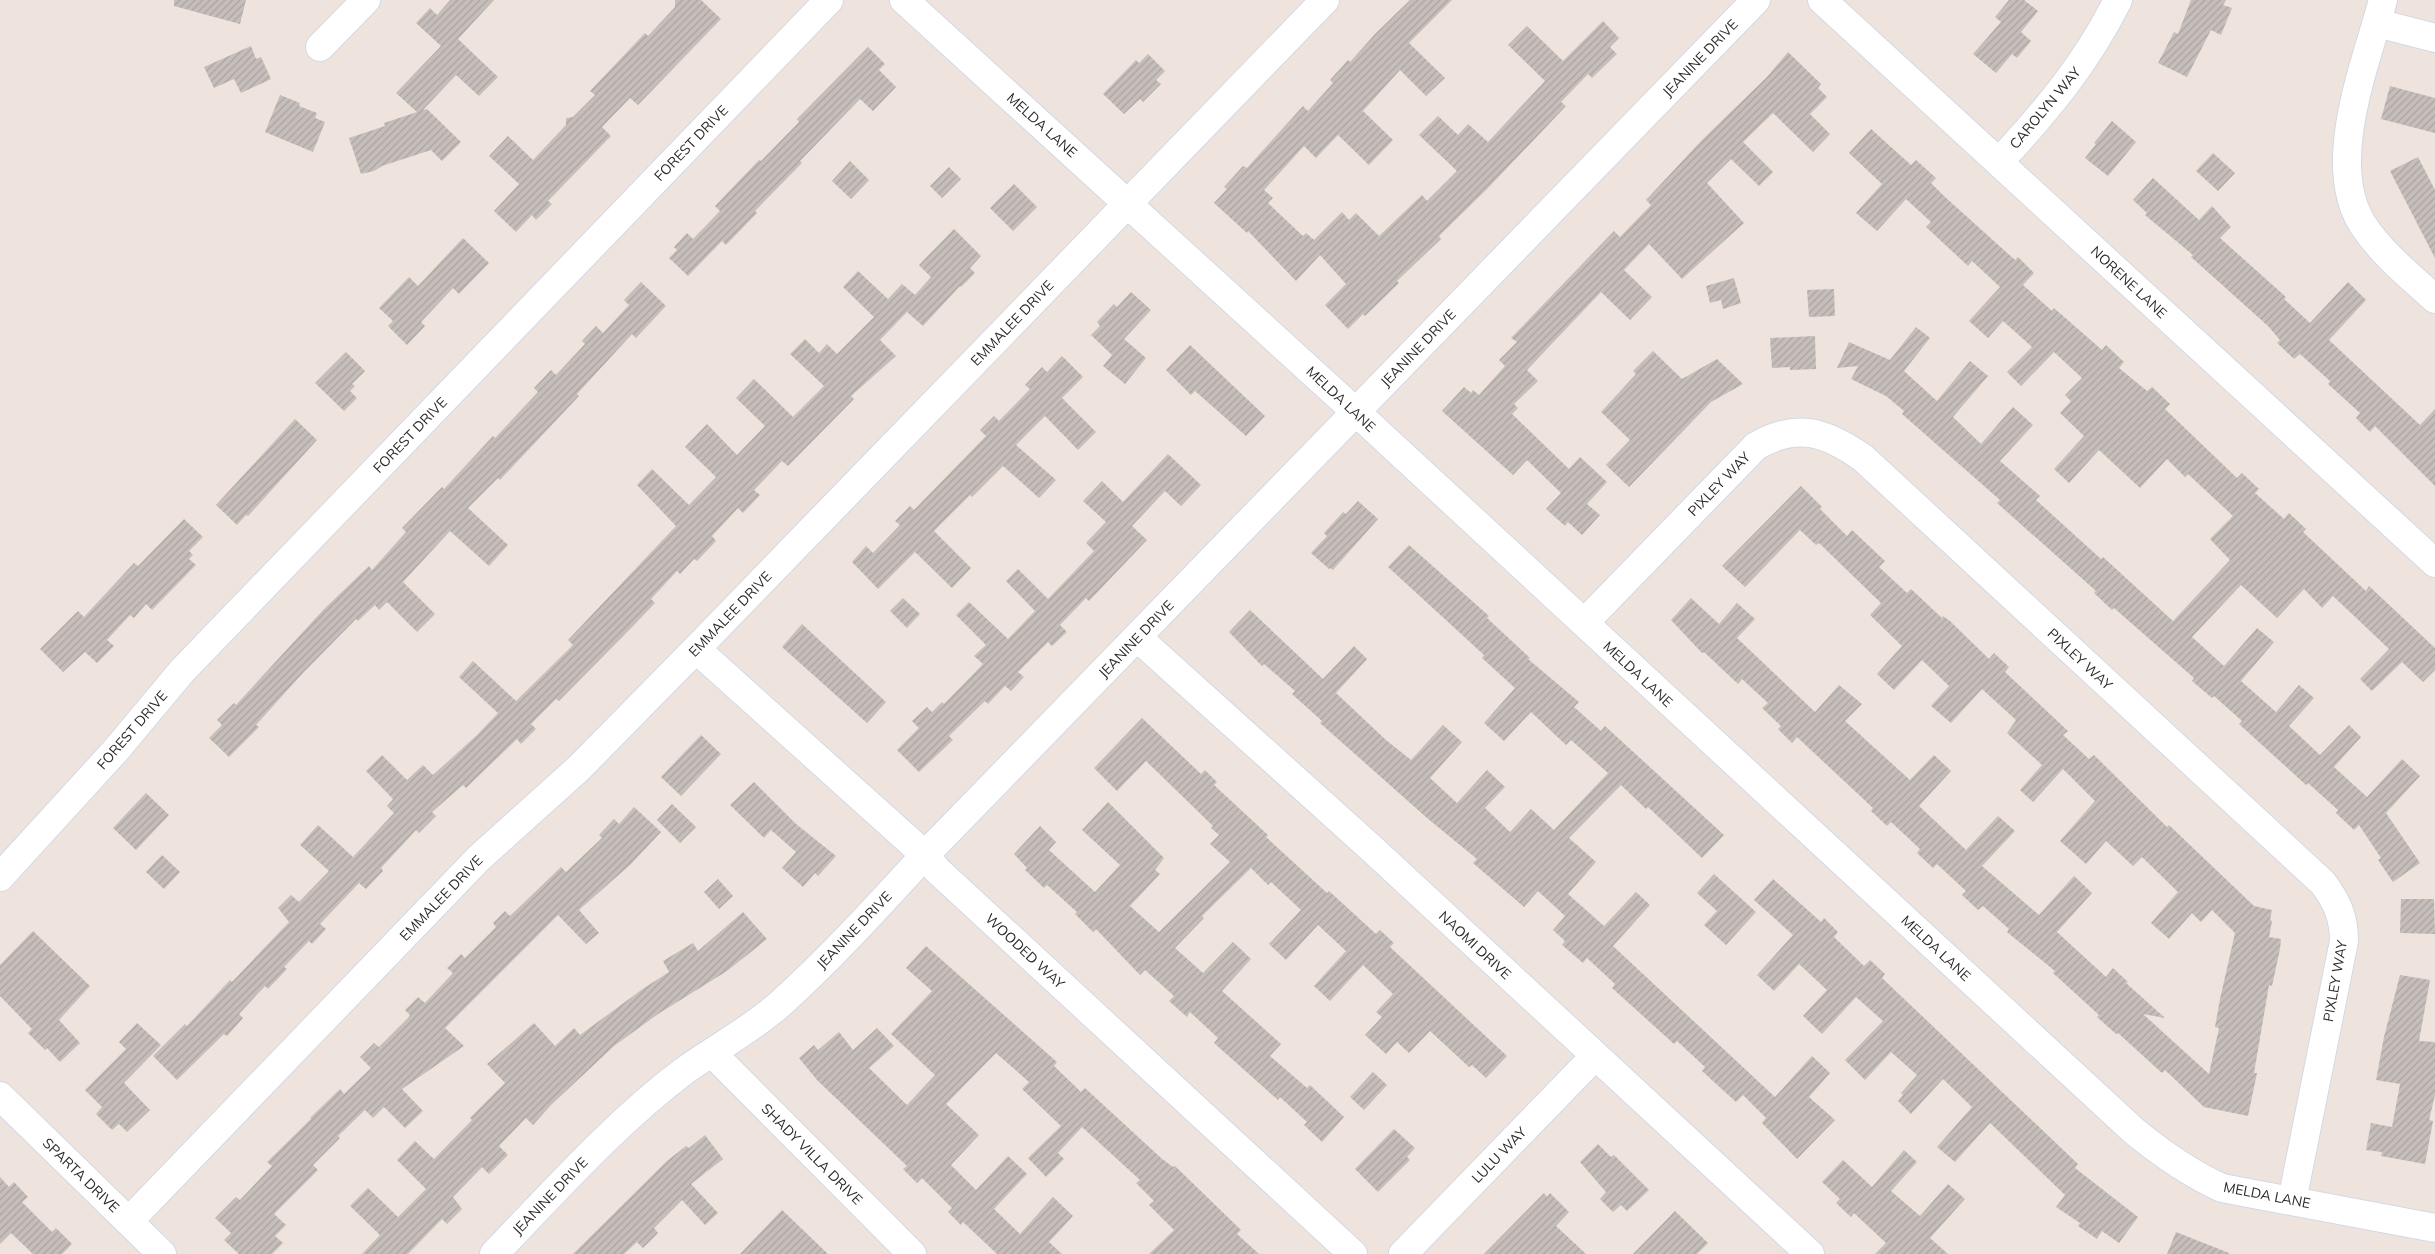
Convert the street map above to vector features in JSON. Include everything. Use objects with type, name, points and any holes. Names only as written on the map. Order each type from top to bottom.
[{"type":"street","points":[[320,47],[366,0]]},
{"type":"street","name":"FOREST DRIVE","points":[[0,877],[116,750],[182,671],[829,0]]},
{"type":"street","name":"MELDA LANE","points":[[904,0],[1357,413],[2127,1124],[2164,1156],[2192,1175],[2222,1188],[2435,1228]]},
{"type":"street","name":"EMMALEE DRIVE","points":[[129,1221],[479,858],[579,768],[1324,0]]},
{"type":"street","name":"JEANINE DRIVE","points":[[494,1254],[614,1130],[684,1072],[779,1005],[847,939],[925,855],[1357,413],[1756,0]]},
{"type":"street","name":"NORENE LANE","points":[[1822,0],[2435,564]]},
{"type":"street","name":"CAROLYN WAY","points":[[1999,162],[2068,84],[2100,37],[2118,0]]},
{"type":"street","points":[[2435,38],[2380,12],[2353,112],[2348,146],[2348,182],[2354,206],[2362,224],[2376,244],[2435,299]]},
{"type":"street","name":"PIXLEY WAY","points":[[1584,623],[1756,446],[1774,436],[1802,431],[1828,438],[1863,458],[2323,883],[2335,900],[2344,927],[2344,941],[2292,1201]]},
{"type":"street","name":"NAOMI DRIVE","points":[[1138,638],[1364,841],[1810,1254]]},
{"type":"street","name":"WOODED WAY","points":[[696,648],[925,855],[937,870],[1353,1254]]},
{"type":"street","name":"SHADY VILLA DRIVE","points":[[712,1053],[909,1253]]},
{"type":"street","name":"LULU WAY","points":[[1403,1254],[1595,1056]]},
{"type":"street","name":"SPARTA DRIVE","points":[[0,1096],[162,1254]]},
{"type":"building","points":[[174,0],[246,0],[240,24],[174,6]]},
{"type":"building","points":[[450,0],[494,0],[458,39],[498,77],[479,96],[456,75],[423,110],[427,109],[461,142],[442,161],[431,150],[361,174],[349,138],[385,126],[384,123],[417,112],[396,93],[441,46],[416,23],[430,8],[437,15]]},
{"type":"building","points":[[675,0],[701,0],[721,19],[638,105],[630,98],[602,127],[611,136],[548,201],[552,204],[536,220],[532,215],[516,232],[494,211],[519,184],[489,156],[508,136],[533,160],[566,125],[566,118],[573,117],[595,95],[590,91],[645,33],[648,36],[675,7]]},
{"type":"building","points":[[1410,0],[1452,0],[1409,43],[1445,78],[1426,96],[1400,70],[1363,111],[1393,140],[1369,165],[1338,135],[1316,158],[1304,146],[1264,190],[1273,198],[1268,203],[1303,236],[1306,233],[1314,240],[1342,212],[1349,220],[1356,213],[1379,236],[1422,195],[1427,201],[1457,171],[1419,135],[1438,116],[1458,135],[1468,124],[1488,142],[1545,81],[1508,45],[1527,26],[1563,61],[1603,21],[1619,38],[1610,47],[1617,54],[1592,78],[1588,74],[1561,102],[1566,106],[1439,236],[1441,239],[1397,281],[1399,283],[1365,316],[1363,314],[1348,329],[1325,305],[1346,284],[1320,255],[1296,281],[1248,231],[1247,233],[1214,203],[1227,189],[1224,187],[1243,166],[1247,168],[1303,106],[1308,111],[1333,83],[1330,80],[1348,60],[1350,62],[1375,34]]},
{"type":"building","points":[[2009,0],[2024,0],[2038,11],[2021,32],[2031,41],[2017,58],[2012,54],[1996,73],[1973,54],[2001,22],[1995,17]]},
{"type":"building","points":[[2191,0],[2226,0],[2223,5],[2232,8],[2221,35],[2211,30],[2187,77],[2158,63],[2174,32],[2178,34]]},
{"type":"building","points":[[251,46],[256,59],[261,57],[271,79],[241,93],[234,79],[214,88],[204,67]]},
{"type":"building","points":[[868,47],[885,64],[879,70],[896,87],[873,111],[860,99],[800,161],[802,163],[755,211],[757,213],[726,245],[722,241],[688,276],[669,258],[677,250],[674,247],[687,233],[693,239],[720,211],[715,206],[799,122],[797,119]]},
{"type":"building","points":[[1788,52],[1821,84],[1818,88],[1827,97],[1810,114],[1830,134],[1813,152],[1773,113],[1743,142],[1773,172],[1759,186],[1731,159],[1707,183],[1744,223],[1682,279],[1649,244],[1624,270],[1652,297],[1630,320],[1601,292],[1527,370],[1538,381],[1514,404],[1518,408],[1512,414],[1569,469],[1580,457],[1607,482],[1587,504],[1600,515],[1582,535],[1568,522],[1565,526],[1546,509],[1561,493],[1527,460],[1513,475],[1442,411],[1464,387],[1471,393],[1473,390],[1479,395],[1505,366],[1499,360],[1517,342],[1511,338],[1614,231],[1620,237],[1651,205],[1646,200],[1702,140],[1767,77]]},
{"type":"building","points":[[1148,54],[1165,71],[1156,80],[1161,84],[1143,102],[1140,99],[1124,114],[1103,94],[1136,60],[1139,63]]},
{"type":"building","points":[[2390,86],[2435,98],[2435,133],[2381,119]]},
{"type":"building","points":[[280,95],[300,103],[299,106],[317,113],[315,118],[325,122],[313,152],[265,132]]},
{"type":"building","points":[[2112,121],[2136,142],[2108,176],[2085,158],[2096,144],[2094,143]]},
{"type":"building","points":[[1871,129],[1911,165],[1916,160],[1936,178],[1931,183],[1945,197],[2015,260],[2018,257],[2034,273],[2023,285],[2052,311],[2054,308],[2102,350],[2106,345],[2124,362],[2119,368],[2147,391],[2152,387],[2170,404],[2165,409],[2237,478],[2242,473],[2259,489],[2255,493],[2284,519],[2289,513],[2306,529],[2303,532],[2366,591],[2369,586],[2435,648],[2435,670],[2423,682],[2402,662],[2372,691],[2360,679],[2389,649],[2333,596],[2322,608],[2304,589],[2277,618],[2241,585],[2192,637],[2224,666],[2257,628],[2274,642],[2241,681],[2276,712],[2299,685],[2314,698],[2289,726],[2320,755],[2349,725],[2361,737],[2334,767],[2367,797],[2402,759],[2420,776],[2386,813],[2420,863],[2393,882],[2378,860],[2381,858],[2359,825],[2354,830],[2336,813],[2338,810],[2308,783],[2306,785],[2239,724],[2242,721],[2214,696],[2212,698],[2192,681],[2194,678],[2114,608],[2112,610],[2094,593],[2096,591],[1997,503],[2000,500],[1902,414],[1904,411],[1886,396],[1851,379],[1858,366],[1837,368],[1849,342],[1890,360],[1916,327],[1930,338],[1904,371],[1937,401],[1970,361],[1988,376],[1953,417],[1981,444],[2013,407],[2033,425],[2000,461],[2040,496],[2036,500],[2101,559],[2103,557],[2173,621],[2230,560],[2210,539],[2233,516],[2188,474],[2185,477],[2167,459],[2140,488],[2099,450],[2069,483],[2054,469],[2084,436],[2060,413],[2071,401],[2065,395],[2082,378],[2054,352],[2021,386],[2007,372],[2032,347],[2003,321],[1988,338],[1969,321],[2000,287],[1972,261],[1968,266],[1926,227],[1931,222],[1906,199],[1877,231],[1856,213],[1882,184],[1849,153]]},
{"type":"building","points":[[2213,153],[2235,173],[2218,191],[2196,171]]},
{"type":"building","points":[[2418,157],[2435,190],[2435,258],[2390,171]]},
{"type":"building","points":[[850,161],[869,180],[851,199],[832,181]]},
{"type":"building","points":[[949,167],[961,179],[942,198],[930,186]]},
{"type":"building","points":[[2153,178],[2199,220],[2212,206],[2231,227],[2220,238],[2286,297],[2284,299],[2310,323],[2348,282],[2366,300],[2329,340],[2420,425],[2435,409],[2435,486],[2375,426],[2370,432],[2356,418],[2360,413],[2328,384],[2330,381],[2300,354],[2294,359],[2277,343],[2280,340],[2268,326],[2191,257],[2193,255],[2145,215],[2147,213],[2133,200]]},
{"type":"building","points":[[1014,184],[1037,207],[1013,231],[990,208]]},
{"type":"building","points":[[954,229],[981,256],[970,268],[975,273],[960,286],[923,326],[907,312],[880,340],[896,356],[851,396],[854,399],[788,466],[782,461],[754,490],[760,495],[743,513],[738,508],[712,536],[716,541],[697,561],[694,559],[680,574],[677,571],[651,599],[655,603],[559,701],[556,699],[531,724],[536,729],[521,744],[517,739],[466,788],[463,785],[432,812],[436,816],[419,833],[416,830],[381,868],[383,871],[366,889],[359,883],[320,924],[326,929],[312,944],[309,941],[284,967],[287,969],[268,989],[265,986],[239,1014],[243,1018],[227,1036],[224,1034],[177,1080],[153,1056],[185,1024],[187,1026],[230,980],[232,982],[289,922],[278,908],[291,895],[299,902],[329,871],[300,845],[318,825],[353,857],[394,813],[387,806],[393,799],[366,771],[382,755],[407,780],[423,765],[433,775],[477,735],[498,713],[459,677],[473,661],[516,701],[573,645],[568,640],[676,526],[637,485],[652,469],[689,505],[716,477],[685,447],[707,424],[737,455],[765,426],[736,398],[754,379],[793,417],[824,386],[790,354],[805,339],[819,353],[827,344],[837,354],[874,317],[843,287],[858,271],[888,299],[902,284],[915,295],[931,277],[919,265]]},
{"type":"building","points":[[463,238],[489,263],[459,294],[453,288],[421,322],[425,326],[407,345],[388,326],[393,321],[379,308],[409,277],[418,286]]},
{"type":"building","points":[[1734,278],[1741,303],[1723,309],[1721,300],[1710,303],[1706,286]]},
{"type":"building","points":[[641,282],[666,306],[636,338],[632,334],[577,394],[579,396],[500,480],[498,478],[468,508],[508,545],[489,566],[450,531],[403,582],[435,614],[417,632],[387,602],[379,610],[375,605],[358,621],[356,619],[301,675],[256,725],[259,727],[229,757],[209,738],[222,725],[217,720],[234,703],[236,705],[324,609],[369,566],[372,570],[406,532],[402,528],[442,487],[444,489],[493,436],[495,438],[538,392],[534,388],[551,370],[556,375],[585,344],[582,341],[596,326],[603,333],[629,305],[624,300]]},
{"type":"building","points":[[1834,289],[1835,316],[1809,317],[1807,290]]},
{"type":"building","points":[[1131,292],[1151,310],[1124,339],[1146,358],[1125,384],[1103,366],[1112,355],[1091,335],[1100,326],[1097,322],[1114,304],[1117,307]]},
{"type":"building","points":[[1815,336],[1816,369],[1790,370],[1790,367],[1772,368],[1770,338]]},
{"type":"building","points":[[1190,345],[1265,416],[1246,436],[1195,391],[1191,395],[1166,370]]},
{"type":"building","points":[[1653,351],[1682,379],[1717,359],[1743,384],[1711,402],[1629,487],[1606,465],[1630,440],[1601,412],[1636,374],[1633,371]]},
{"type":"building","points":[[346,352],[365,371],[352,384],[355,386],[350,391],[357,398],[344,411],[315,383]]},
{"type":"building","points":[[1062,356],[1083,377],[1062,398],[1096,432],[1078,450],[1045,416],[1016,445],[1056,480],[1039,498],[1003,466],[972,497],[970,495],[934,531],[971,568],[952,588],[915,552],[878,589],[852,562],[866,546],[873,553],[900,525],[895,521],[910,506],[914,510],[986,436],[980,430],[994,416],[999,421],[1030,389],[1025,385],[1042,367],[1047,372]]},
{"type":"building","points":[[295,419],[317,440],[248,516],[246,515],[237,525],[216,505]]},
{"type":"building","points":[[1168,454],[1201,485],[1181,506],[1165,491],[1132,526],[1147,540],[1089,601],[1086,598],[1060,625],[1067,632],[1052,646],[1048,642],[1018,672],[1024,677],[1011,691],[1005,686],[988,704],[985,701],[949,736],[953,740],[919,772],[897,750],[919,728],[912,721],[927,707],[932,712],[942,702],[944,704],[983,664],[974,656],[986,645],[956,615],[969,602],[1008,639],[1035,611],[1006,581],[1018,569],[1048,599],[1094,551],[1086,543],[1106,522],[1083,501],[1102,481],[1123,502]]},
{"type":"building","points":[[1801,486],[1822,507],[1820,509],[1847,536],[1852,530],[1885,561],[1879,567],[1907,593],[1911,589],[1942,618],[1943,616],[1950,621],[1989,659],[1994,653],[2009,667],[2005,672],[2068,731],[2063,735],[2089,759],[2094,755],[2167,827],[2169,825],[2254,906],[2272,910],[2269,937],[2281,939],[2280,949],[2272,986],[2269,985],[2254,1073],[2257,1073],[2248,1116],[2204,1107],[2165,1070],[2162,1073],[2118,1033],[2116,1034],[2097,1017],[2099,1015],[2053,973],[2055,971],[2007,932],[2009,929],[1983,906],[1978,910],[1962,895],[1966,891],[1937,864],[1933,868],[1917,853],[1920,849],[1891,822],[1887,826],[1871,811],[1873,808],[1797,737],[1792,743],[1778,729],[1781,726],[1762,708],[1768,703],[1742,679],[1738,684],[1704,652],[1702,653],[1671,620],[1691,598],[1719,624],[1737,603],[1755,619],[1737,638],[1815,712],[1839,685],[1862,704],[1845,721],[1910,780],[1934,755],[1951,771],[1919,806],[1966,850],[1998,816],[2015,831],[1982,866],[2039,915],[2074,876],[2092,893],[2057,932],[2106,977],[2113,968],[2128,982],[2126,983],[2165,1018],[2143,1014],[2209,1074],[2219,1028],[2215,1027],[2220,999],[2235,933],[2212,910],[2201,922],[2192,913],[2169,939],[2151,923],[2178,892],[2142,857],[2133,866],[2106,841],[2086,864],[2060,841],[2095,801],[2063,769],[2033,802],[2020,790],[2042,765],[2007,733],[2016,720],[1982,689],[1951,723],[1931,706],[1949,686],[1922,660],[1894,690],[1877,674],[1902,646],[1870,615],[1881,603],[1819,543],[1816,545],[1800,530],[1745,587],[1722,566]]},
{"type":"building","points":[[1358,501],[1378,519],[1333,570],[1329,569],[1311,553],[1327,536],[1324,533],[1343,512],[1346,514]]},
{"type":"building","points":[[184,519],[203,537],[189,551],[193,555],[189,559],[196,565],[152,610],[146,604],[134,618],[130,615],[107,640],[114,646],[97,663],[85,652],[63,672],[40,649],[78,611],[84,617],[134,563],[138,566]]},
{"type":"building","points":[[1409,545],[1489,616],[1487,618],[1530,658],[1528,659],[1579,702],[1574,707],[1601,731],[1605,726],[1724,835],[1702,858],[1648,807],[1646,809],[1621,785],[1569,838],[1596,862],[1568,894],[1604,926],[1636,892],[1650,905],[1613,946],[1775,1097],[1812,1056],[1830,1073],[1809,1097],[1835,1120],[1797,1159],[1762,1123],[1766,1118],[1743,1095],[1736,1102],[1702,1071],[1705,1067],[1677,1041],[1674,1044],[1612,988],[1615,984],[1587,958],[1583,963],[1562,945],[1565,941],[1553,930],[1565,916],[1538,891],[1524,907],[1473,863],[1477,859],[1427,818],[1320,723],[1322,721],[1292,694],[1295,691],[1264,664],[1262,666],[1229,632],[1250,610],[1323,679],[1354,646],[1367,659],[1336,693],[1386,740],[1411,760],[1443,725],[1462,742],[1430,778],[1457,803],[1487,770],[1505,787],[1485,808],[1510,832],[1531,809],[1554,830],[1608,773],[1571,740],[1566,745],[1531,712],[1504,741],[1484,723],[1515,688],[1482,658],[1484,655],[1388,567]]},
{"type":"building","points":[[903,598],[920,614],[907,628],[890,611]]},
{"type":"building","points":[[802,624],[886,702],[867,723],[782,647]]},
{"type":"building","points":[[1142,718],[1201,774],[1205,770],[1217,782],[1214,785],[1268,835],[1266,837],[1327,893],[1329,891],[1376,934],[1380,930],[1394,943],[1390,947],[1507,1056],[1486,1078],[1472,1065],[1469,1067],[1430,1031],[1409,1053],[1397,1042],[1386,1054],[1365,1035],[1382,1017],[1376,1012],[1393,994],[1363,965],[1330,1001],[1314,986],[1346,951],[1318,925],[1286,960],[1269,944],[1301,910],[1271,882],[1268,885],[1251,868],[1202,916],[1204,918],[1175,948],[1203,973],[1233,942],[1251,959],[1222,991],[1281,1044],[1270,1056],[1307,1088],[1310,1085],[1344,1117],[1322,1142],[1304,1125],[1307,1122],[1280,1097],[1278,1100],[1214,1043],[1218,1038],[1190,1012],[1187,1017],[1169,1001],[1174,996],[1145,970],[1140,975],[1096,929],[1093,932],[1075,914],[1077,912],[1047,885],[1044,888],[1025,870],[1027,868],[1014,854],[1040,826],[1056,842],[1049,850],[1095,892],[1120,865],[1082,830],[1108,802],[1164,858],[1155,870],[1160,874],[1130,906],[1159,932],[1230,862],[1210,844],[1219,835],[1211,828],[1213,826],[1146,761],[1117,791],[1094,768]]},
{"type":"building","points":[[701,735],[721,754],[681,796],[661,777]]},
{"type":"building","points":[[754,782],[796,824],[836,856],[818,876],[815,873],[803,887],[782,868],[796,852],[771,830],[764,838],[730,805]]},
{"type":"building","points":[[146,793],[169,815],[136,850],[113,828]]},
{"type":"building","points":[[672,804],[696,827],[680,843],[657,820]]},
{"type":"building","points":[[634,807],[661,832],[631,864],[579,910],[599,933],[586,944],[558,915],[445,1028],[464,1046],[402,1089],[423,1111],[405,1128],[384,1107],[373,1118],[365,1110],[338,1136],[340,1138],[313,1165],[318,1170],[274,1214],[286,1225],[275,1236],[283,1243],[272,1254],[239,1254],[224,1240],[231,1233],[215,1218],[236,1197],[240,1200],[272,1166],[267,1162],[340,1089],[344,1094],[371,1068],[360,1057],[374,1043],[379,1047],[408,1018],[410,1015],[405,1010],[418,997],[425,1003],[453,973],[447,968],[461,954],[465,958],[496,927],[493,923],[505,911],[510,916],[561,867],[566,872],[602,838],[599,835],[614,819],[619,824]]},
{"type":"building","points":[[162,855],[180,872],[164,889],[146,872]]},
{"type":"building","points":[[1714,874],[1756,912],[1726,945],[1704,925],[1717,911],[1697,893]]},
{"type":"building","points":[[718,879],[733,896],[719,909],[704,892]]},
{"type":"building","points":[[1773,879],[1821,922],[1824,918],[1838,932],[1834,937],[1864,966],[1870,960],[1885,974],[1882,978],[2078,1164],[2075,1168],[2138,1217],[2119,1243],[2102,1231],[2097,1239],[2078,1226],[2080,1223],[2056,1207],[2065,1195],[1990,1123],[1955,1162],[1937,1147],[1972,1107],[1943,1079],[1911,1114],[1898,1101],[1903,1095],[1901,1093],[1917,1075],[1891,1052],[1865,1080],[1845,1060],[1883,1021],[1856,997],[1822,1034],[1803,1016],[1827,990],[1799,964],[1774,991],[1757,975],[1793,935],[1754,900]]},
{"type":"building","points":[[2401,899],[2434,899],[2435,934],[2400,933]]},
{"type":"building","points":[[743,912],[767,939],[727,971],[658,1014],[614,1046],[551,1105],[533,1125],[526,1118],[499,1146],[508,1155],[489,1174],[482,1167],[453,1197],[462,1209],[447,1224],[442,1219],[408,1254],[362,1254],[380,1235],[350,1206],[368,1188],[398,1217],[426,1189],[397,1160],[415,1141],[434,1159],[472,1120],[470,1118],[505,1083],[487,1064],[534,1023],[555,1046],[574,1028],[580,1035],[669,972],[663,961],[693,943],[698,951]]},
{"type":"building","points":[[33,931],[90,986],[59,1020],[80,1043],[60,1062],[47,1048],[45,1050],[28,1033],[32,1029],[0,996],[0,965]]},
{"type":"building","points":[[926,946],[1057,1062],[1054,1066],[1081,1092],[1085,1088],[1161,1158],[1173,1167],[1175,1166],[1241,1230],[1237,1234],[1259,1254],[1149,1254],[1174,1230],[1149,1205],[1154,1201],[1136,1183],[1140,1180],[1082,1127],[1058,1153],[1064,1159],[1046,1177],[1028,1158],[1061,1126],[1022,1089],[1029,1082],[996,1053],[946,1104],[979,1135],[951,1165],[976,1190],[1008,1156],[1027,1174],[994,1209],[1020,1234],[1053,1197],[1073,1216],[1049,1242],[1062,1254],[997,1254],[963,1222],[961,1225],[948,1212],[952,1208],[922,1178],[917,1183],[903,1169],[907,1166],[817,1080],[799,1058],[814,1045],[818,1050],[839,1032],[853,1050],[877,1028],[894,1046],[869,1068],[907,1105],[935,1075],[891,1034],[932,991],[906,968]]},
{"type":"building","points":[[2400,975],[2430,980],[2419,1041],[2435,1042],[2435,1095],[2429,1120],[2433,1121],[2425,1164],[2381,1156],[2382,1152],[2366,1150],[2371,1123],[2392,1127],[2400,1084],[2376,1080],[2384,1037]]},
{"type":"building","points":[[137,1023],[161,1045],[124,1083],[150,1110],[127,1132],[119,1124],[112,1130],[96,1114],[102,1107],[85,1090],[126,1049],[119,1042]]},
{"type":"building","points":[[1373,1072],[1387,1085],[1364,1110],[1350,1097]]},
{"type":"building","points":[[1394,1129],[1415,1148],[1407,1157],[1410,1160],[1378,1192],[1355,1169]]},
{"type":"building","points":[[705,1135],[723,1159],[691,1184],[718,1213],[705,1225],[682,1200],[654,1228],[658,1233],[643,1248],[637,1242],[624,1254],[573,1254],[667,1161],[686,1146],[689,1148]]},
{"type":"building","points":[[1598,1144],[1611,1157],[1614,1155],[1649,1190],[1627,1211],[1621,1205],[1613,1212],[1600,1199],[1606,1192],[1580,1162]]},
{"type":"building","points":[[1904,1150],[1917,1162],[1891,1191],[1920,1216],[1948,1184],[1965,1199],[1930,1238],[1948,1254],[1875,1254],[1886,1243],[1854,1213],[1851,1217],[1836,1203],[1840,1199],[1822,1182],[1843,1160],[1872,1187]]},
{"type":"building","points":[[0,1177],[9,1187],[14,1182],[28,1197],[22,1202],[52,1232],[56,1228],[72,1244],[62,1254],[33,1254],[11,1233],[0,1244]]},
{"type":"building","points":[[1544,1193],[1547,1197],[1550,1193],[1569,1212],[1556,1226],[1586,1254],[1484,1254]]},
{"type":"building","points":[[782,1210],[802,1229],[828,1254],[740,1254]]},
{"type":"building","points":[[1675,1211],[1708,1243],[1697,1254],[1633,1254]]},
{"type":"building","points":[[2176,1232],[2229,1253],[2229,1254],[2167,1254]]}]
